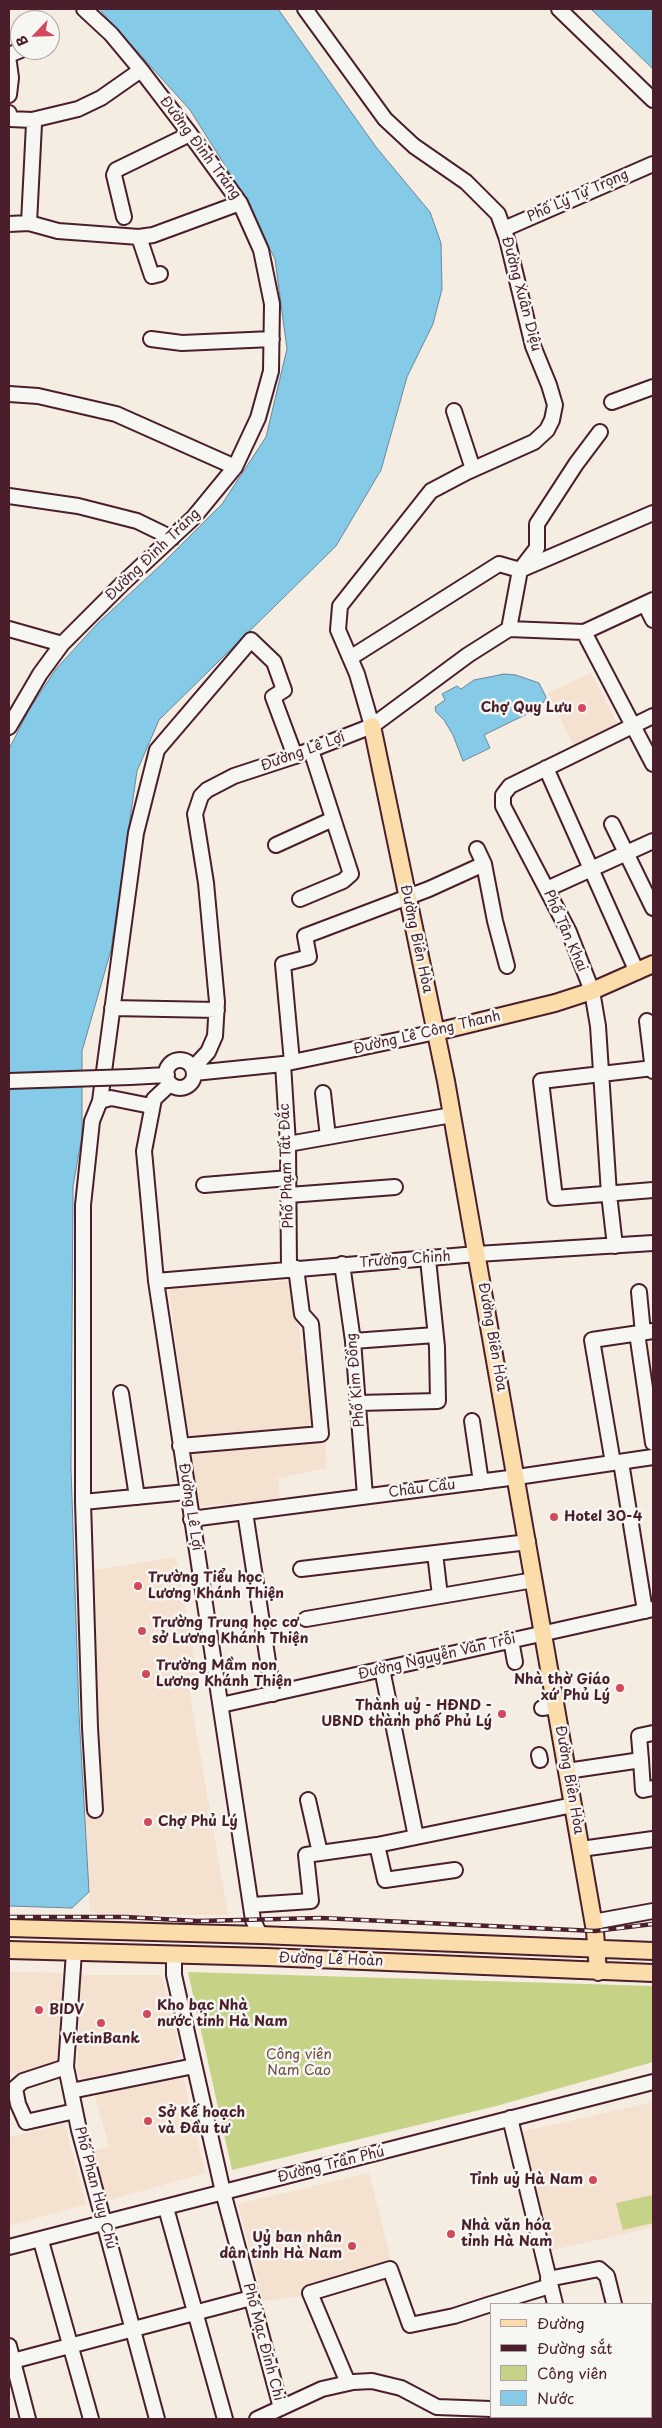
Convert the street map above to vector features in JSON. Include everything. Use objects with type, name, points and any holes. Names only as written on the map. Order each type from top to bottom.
[{"type":"main road","name":"Đường Biên Hòa","points":[[372,726],[452,1115],[543,1633],[549,1707],[567,1771],[594,1922],[598,1972]]},
{"type":"main road","name":"Đường Lê Công Thanh","points":[[436,1032],[555,1003],[592,991],[653,964]]},
{"type":"main road","name":"Đường Lê Hoàn","points":[[9,1928],[260,1935],[653,1951]]},
{"type":"main road","points":[[260,1935],[260,1957]]},
{"type":"main road","name":"Đường Lê Hoàn","points":[[9,1950],[260,1957],[653,1973]]},
{"type":"street","name":"Đường Đinh Tráng","points":[[9,727],[40,674],[62,644],[122,583],[194,517],[235,468],[260,409],[271,371],[272,304],[261,250],[240,203],[141,70],[111,34],[84,9]]},
{"type":"street","name":"Đường Xuân Diệu","points":[[305,9],[385,119],[414,146],[466,182],[498,214],[504,229],[532,346],[554,397],[554,413],[546,430],[534,442],[431,491],[340,606],[338,630],[350,658],[372,726]]},
{"type":"street","points":[[559,9],[653,100]]},
{"type":"street","points":[[9,63],[11,78],[9,95]]},
{"type":"street","points":[[9,113],[10,119],[32,120],[78,109],[100,98],[141,70]]},
{"type":"street","points":[[29,223],[35,133],[32,120]]},
{"type":"street","points":[[124,217],[114,175],[116,170],[190,134]]},
{"type":"street","name":"Phố Lý Tự Trọng","points":[[504,229],[653,164]]},
{"type":"street","points":[[9,224],[29,223],[58,231],[139,237],[153,235],[240,203]]},
{"type":"street","points":[[139,237],[152,276],[160,274]]},
{"type":"street","points":[[151,339],[182,343],[272,339]]},
{"type":"street","points":[[612,402],[653,387]]},
{"type":"street","points":[[9,394],[48,398],[116,414],[235,468]]},
{"type":"street","points":[[454,411],[474,470]]},
{"type":"street","points":[[600,432],[576,464],[537,524],[537,548],[520,570],[509,629],[584,632],[649,602],[653,620]]},
{"type":"street","points":[[9,496],[78,506],[137,521],[172,538]]},
{"type":"street","points":[[350,658],[499,564],[520,570],[653,512]]},
{"type":"street","points":[[9,629],[62,644]]},
{"type":"street","name":"Đường Lê Lợi","points":[[193,1071],[208,1052],[215,1036],[217,1010],[206,883],[195,814],[198,804],[207,790],[219,783],[372,726],[468,655],[509,629]]},
{"type":"street","points":[[584,632],[653,764]]},
{"type":"street","points":[[95,1810],[90,1728],[83,1502],[83,1205],[92,1121],[100,1101],[136,833],[157,750],[252,640],[274,662],[284,690],[273,697],[295,756]]},
{"type":"street","name":"Phố Tân Khai","points":[[615,1246],[609,1194],[598,1026],[592,991],[569,932],[504,806],[503,796],[510,786],[653,716]]},
{"type":"street","points":[[300,899],[343,881],[351,874],[311,750]]},
{"type":"street","points":[[546,768],[636,972]]},
{"type":"street","points":[[276,845],[334,819]]},
{"type":"street","points":[[612,824],[653,908]]},
{"type":"street","points":[[547,889],[653,841]]},
{"type":"street","points":[[477,849],[484,864],[495,921],[508,966]]},
{"type":"street","points":[[407,896],[429,890],[484,864]]},
{"type":"street","name":"Phố Phạm Tất Đắc","points":[[180,1446],[321,1434],[311,1324],[302,1314],[293,1268],[288,1178],[287,1063],[283,964],[309,957],[305,936],[407,896]]},
{"type":"street","points":[[112,1008],[217,1010]]},
{"type":"street","points":[[647,1021],[653,1069],[541,1082],[555,1198],[653,1190]]},
{"type":"street","name":"Đường Lê Công Thanh","points":[[193,1071],[287,1063],[436,1032]]},
{"type":"street","points":[[9,1081],[130,1077],[168,1080],[178,1088],[186,1087],[192,1081],[193,1071],[186,1062],[176,1061],[169,1066],[168,1080]]},
{"type":"street","name":"Đường Lê Lợi","points":[[168,1080],[151,1106],[144,1151],[156,1281],[191,1518],[222,1705],[253,1920],[260,1935]]},
{"type":"street","points":[[323,1093],[328,1137]]},
{"type":"street","points":[[100,1101],[111,1098],[151,1106]]},
{"type":"street","points":[[288,1144],[452,1115]]},
{"type":"street","points":[[204,1185],[288,1178]]},
{"type":"street","points":[[289,1195],[395,1187]]},
{"type":"street","name":"Trường Chinh","points":[[156,1281],[342,1264],[653,1243]]},
{"type":"street","points":[[358,1403],[438,1401],[436,1335],[428,1259]]},
{"type":"street","name":"Phố Kim Đồng","points":[[342,1264],[353,1342],[365,1496]]},
{"type":"street","points":[[639,1292],[653,1443]]},
{"type":"street","points":[[644,1332],[592,1340],[649,1610]]},
{"type":"street","points":[[353,1342],[436,1335]]},
{"type":"street","points":[[121,1392],[137,1497]]},
{"type":"street","points":[[472,1421],[481,1482]]},
{"type":"street","name":"Châu Cầu","points":[[191,1518],[481,1482],[653,1457]]},
{"type":"street","points":[[83,1502],[187,1492]]},
{"type":"street","points":[[245,1512],[273,1694]]},
{"type":"street","points":[[301,1569],[528,1542]]},
{"type":"street","points":[[435,1553],[440,1596]]},
{"type":"street","points":[[306,1619],[534,1580]]},
{"type":"street","name":"Đường Nguyễn Văn Trỗi","points":[[222,1705],[649,1610]]},
{"type":"street","points":[[511,1640],[515,1662]]},
{"type":"street","points":[[382,1669],[416,1837]]},
{"type":"street","points":[[653,1733],[639,1736],[643,1790],[653,1788]]},
{"type":"street","points":[[567,1771],[641,1760]]},
{"type":"street","points":[[308,1800],[320,1853]]},
{"type":"street","points":[[252,1905],[310,1901],[306,1855],[377,1845],[573,1805]]},
{"type":"street","points":[[581,1849],[653,1839]]},
{"type":"street","points":[[377,1845],[385,1880],[455,1870]]},
{"type":"street","points":[[594,1922],[653,1911]]},
{"type":"street","name":"Phố Phan Huy Chú","points":[[74,1952],[66,2068],[104,2224],[157,2419]]},
{"type":"street","name":"Phố Mạc Đĩnh Chi","points":[[174,1955],[174,1975],[223,2192],[281,2408]]},
{"type":"street","points":[[71,2091],[194,2066]]},
{"type":"street","points":[[66,2068],[19,2083],[15,2088],[14,2105],[24,2121],[29,2123],[75,2111]]},
{"type":"street","name":"Đường Trần Phú","points":[[9,2247],[41,2241],[223,2192],[653,2082]]},
{"type":"street","points":[[510,2118],[555,2303]]},
{"type":"street","points":[[166,2208],[226,2419]]},
{"type":"street","points":[[41,2241],[91,2419]]},
{"type":"street","points":[[348,2383],[310,2293],[390,2269],[410,2325],[454,2316],[490,2304]]},
{"type":"street","points":[[494,2303],[549,2282],[599,2269],[607,2276],[614,2303]]},
{"type":"street","points":[[11,2362],[251,2298]]},
{"type":"street","points":[[9,2346],[11,2362],[28,2419]]},
{"type":"street","points":[[258,2419],[322,2389],[348,2383],[372,2381],[401,2388],[437,2407],[490,2409]]},
{"type":"shaded area","name":"Chợ Quy Lưu","points":[[591,673],[618,724],[574,746],[548,693]]},
{"type":"shaded area","points":[[293,1281],[302,1356],[320,1355],[327,1468],[278,1478],[280,1499],[195,1507],[169,1286]]},
{"type":"shaded area","points":[[653,1336],[653,1413],[644,1337]]},
{"type":"shaded area","name":"Chợ Phủ Lý","points":[[176,1557],[199,1683],[188,1685],[228,1915],[101,1915],[90,1910],[82,1758],[97,1756],[94,1570]]},
{"type":"shaded area","name":"BIDV","points":[[9,1972],[62,1973],[61,2060],[22,2073],[9,2073]]},
{"type":"shaded area","points":[[81,1975],[162,1975],[180,2054],[174,2060],[82,2079],[77,2074]]},
{"type":"shaded area","name":"Sở Kế hoạch và Đầu tư","points":[[183,2076],[205,2173],[106,2201],[92,2151],[109,2147],[95,2096]]},
{"type":"shaded area","name":"Tỉnh uỷ Hà Nam","points":[[653,2102],[653,2227],[549,2251],[521,2132]]},
{"type":"shaded area","points":[[65,2124],[86,2204],[9,2226],[9,2137]]},
{"type":"shaded area","points":[[369,2173],[396,2279],[356,2289],[263,2301],[238,2204]]},
{"type":"green space","name":"Công viên Nam Cao","points":[[188,1972],[653,1986],[653,2062],[496,2106],[232,2170]]},
{"type":"green space","points":[[653,2195],[653,2223],[623,2230],[616,2203]]},
{"type":"water","points":[[99,9],[278,9],[376,147],[430,212],[441,243],[442,289],[433,324],[407,377],[381,470],[336,546],[159,720],[137,771],[111,950],[82,1051],[82,1136],[73,1186],[71,1467],[79,1714],[89,1892],[72,1908],[9,1906],[9,749],[29,710],[56,669],[98,623],[163,563],[222,504],[266,437],[287,349],[275,259],[236,183],[190,110]]},
{"type":"water","points":[[591,9],[653,9],[653,69]]},
{"type":"water","points":[[504,674],[516,675],[539,683],[546,697],[544,702],[537,709],[484,735],[490,748],[463,761],[453,735],[444,720],[436,712],[435,707],[445,700],[442,694],[457,686],[461,689],[474,680]]},
{"type":"railway","points":[[9,1917],[125,1917],[198,1921],[321,1918],[595,1931],[653,1924]]},
{"type":"place","name":"Chợ Quy Lưu","points":[[582,708]]},
{"type":"place","name":"Hotel 30-4","points":[[554,1517]]},
{"type":"place","name":"Trường Tiểu học Lương Khánh Thiện","points":[[138,1586]]},
{"type":"place","name":"Trường Trung học cơ sở Lương Khánh Thiện","points":[[142,1631]]},
{"type":"place","name":"Trường Mầm non Lương Khánh Thiện","points":[[146,1674]]},
{"type":"place","name":"Nhà thờ Giáo xứ Phủ Lý","points":[[620,1688]]},
{"type":"place","name":"Thành uỷ - HĐND - UBND thành phố Phủ Lý","points":[[502,1714]]},
{"type":"place","name":"Chợ Phủ Lý","points":[[148,1822]]},
{"type":"place","name":"BIDV","points":[[39,2010]]},
{"type":"place","name":"Kho bạc Nhà nước tỉnh Hà Nam","points":[[147,2014]]},
{"type":"place","name":"VietinBank","points":[[101,2023]]},
{"type":"place","name":"Sở Kế hoạch và Đầu tư","points":[[148,2121]]},
{"type":"place","name":"Tỉnh uỷ Hà Nam","points":[[593,2180]]},
{"type":"place","name":"Nhà văn hóa tỉnh Hà Nam","points":[[451,2234]]},
{"type":"place","name":"Uỷ ban nhân dân tỉnh Hà Nam","points":[[352,2246]]}]
